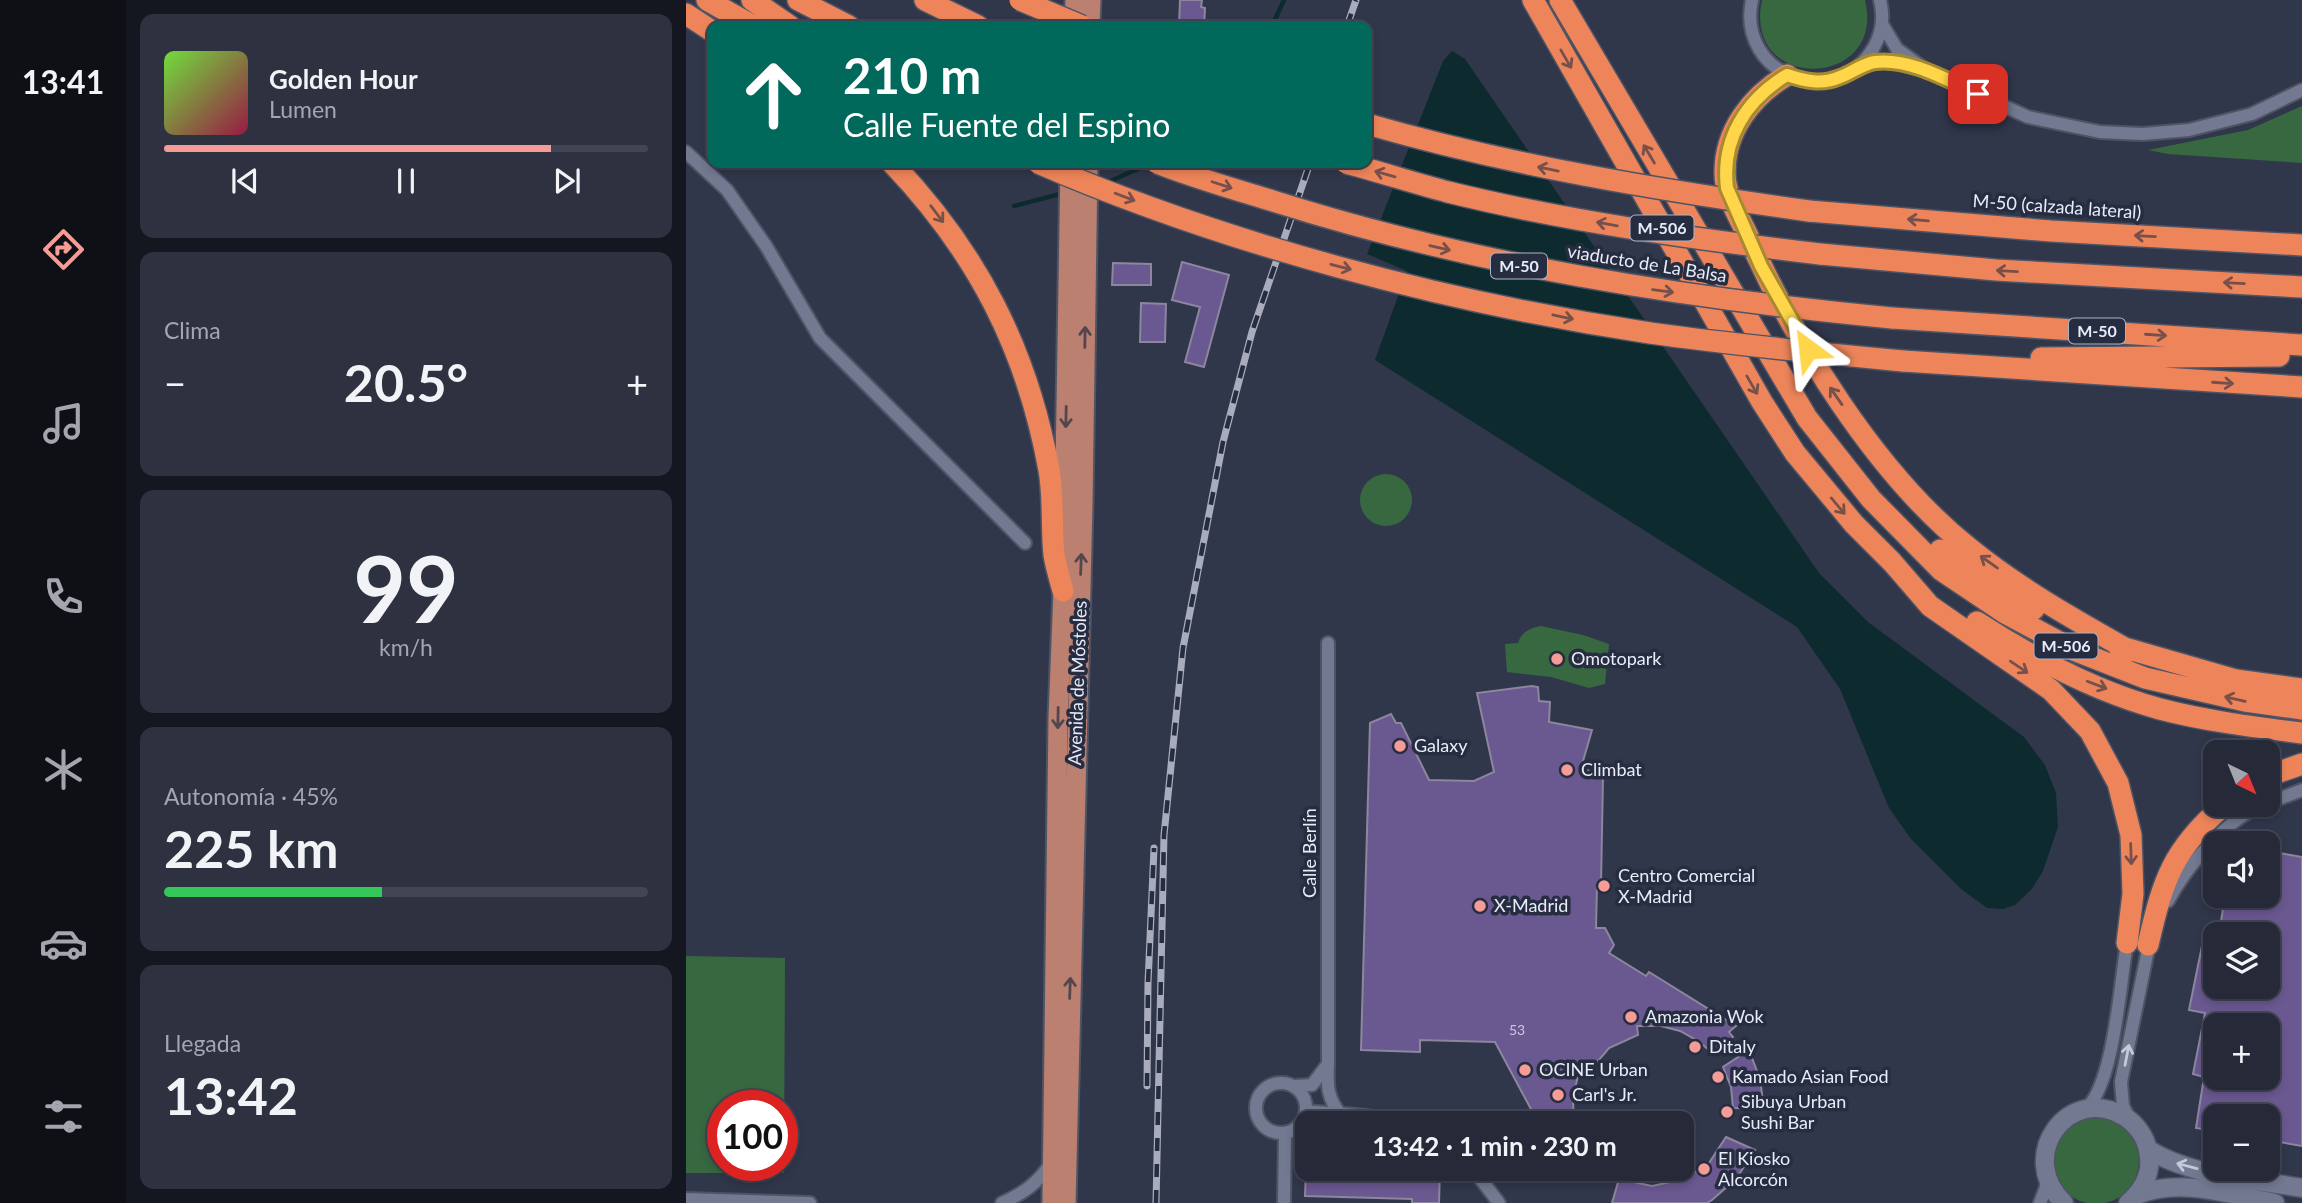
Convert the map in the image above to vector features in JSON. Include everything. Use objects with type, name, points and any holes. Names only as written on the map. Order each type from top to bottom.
[{"type":"highway","points":[[707,0],[744,21]]},
{"type":"highway","points":[[752,0],[783,21]]},
{"type":"highway","points":[[798,0],[839,21]]},
{"type":"highway","points":[[925,0],[967,21]]},
{"type":"highway","points":[[1020,0],[1070,21]]},
{"type":"highway","name":"M-506","points":[[1533,0],[1768,413],[1794,453],[1854,524],[1892,562],[1941,599],[1996,635],[2063,673],[2158,708],[2242,725],[2302,733]]},
{"type":"highway","name":"M-506","points":[[1560,0],[1808,418],[1871,499],[1941,570],[2005,613],[2076,652],[2145,678],[2245,701],[2302,709]]},
{"type":"highway","points":[[686,14],[707,28]]},
{"type":"highway","points":[[1787,75],[1760,95],[1746,110],[1729,144],[1726,162],[1727,188],[1761,266],[1832,391],[1895,477],[1968,548],[2069,617],[2130,651]]},
{"type":"highway","name":"M-50 (calzada lateral)","points":[[1372,125],[1456,149],[1551,170],[1654,190],[1809,211],[2051,231],[2297,244]]},
{"type":"highway","points":[[897,168],[922,195],[949,231],[976,270],[1006,325],[1029,385],[1050,473],[1054,557],[1063,591]]},
{"type":"highway","points":[[1051,168],[1169,214],[1321,262],[1430,290],[1649,333],[1784,350],[1935,364],[2302,387]]},
{"type":"highway","name":"viaducto de La Balsa","points":[[1172,168],[1338,222],[1547,272],[1640,288],[1892,318],[2302,345]]},
{"type":"highway","name":"viaducto de La Balsa","points":[[1364,168],[1448,192],[1541,212],[1685,237],[1820,254],[1996,270],[2302,287]]},
{"type":"highway","points":[[1935,364],[1999,358],[2302,355]]},
{"type":"highway","points":[[1871,499],[1954,561],[2062,626],[2130,651],[2236,680],[2302,689]]},
{"type":"highway","points":[[1892,562],[1930,606],[2051,690],[2090,731],[2118,783],[2131,835],[2138,944]]},
{"type":"highway","points":[[2280,772],[2302,764]]},
{"type":"highway","points":[[2138,944],[2172,863],[2190,838],[2212,817]]},
{"type":"main road","points":[[1074,21],[1075,0]]},
{"type":"main road","points":[[1090,21],[1091,0]]},
{"type":"main road","name":"Avenida de Móstoles","points":[[1066,1203],[1079,171]]},
{"type":"main road","name":"Avenida de Móstoles","points":[[1052,1203],[1058,718],[1079,199]]},
{"type":"street","points":[[1752,0],[1750,24],[1757,45],[1769,63],[1787,75],[1804,81],[1823,82],[1877,61],[1895,62],[1929,72],[2028,117],[2100,132],[2143,134],[2189,131],[2252,114],[2302,90]]},
{"type":"street","points":[[1880,0],[1882,24],[1897,50],[1929,72]]},
{"type":"street","points":[[1856,68],[1873,48],[1882,24]]},
{"type":"street","points":[[686,152],[727,190],[766,246],[820,338],[1025,543]]},
{"type":"street","name":"Calle Berlín","points":[[1328,643],[1327,1092],[1331,1105],[1337,1111]]},
{"type":"street","points":[[2280,799],[2302,790]]},
{"type":"street","points":[[2086,1109],[2094,1102],[2105,1078],[2138,944],[2193,861],[2214,839],[2247,817]]},
{"type":"street","points":[[2130,1121],[2123,1106],[2121,1082],[2138,944]]},
{"type":"street","points":[[1295,1128],[1285,1133],[1276,1133],[1262,1124],[1257,1117],[1256,1101],[1260,1093],[1274,1083],[1312,1085],[1328,1064]]},
{"type":"street","points":[[1295,1086],[1304,1097],[1307,1111]]},
{"type":"street","points":[[2064,1203],[2048,1182],[2044,1151],[2050,1136],[2059,1124],[2071,1115],[2086,1109],[2102,1108],[2117,1112],[2130,1121],[2142,1133],[2148,1149],[2148,1173],[2133,1199]]},
{"type":"street","points":[[1284,1203],[1285,1133]]},
{"type":"street","points":[[2148,1149],[2168,1161],[2191,1168],[2302,1188]]},
{"type":"street","points":[[1002,1203],[1034,1185],[1053,1159]]},
{"type":"street","points":[[1482,1181],[1499,1203]]},
{"type":"street","points":[[2040,1203],[2048,1182]]},
{"type":"street","points":[[2133,1199],[2166,1186],[2189,1187],[2275,1203]]},
{"type":"street","points":[[686,1199],[810,1203]]},
{"type":"green space","points":[[1762,0],[1865,0],[1866,29],[1855,51],[1837,64],[1814,69],[1792,65],[1773,52],[1762,31]]},
{"type":"green space","points":[[2302,106],[2302,163],[2168,154],[2148,150],[2248,130]]},
{"type":"green space","points":[[1386,474],[1396,476],[1404,482],[1410,490],[1410,510],[1404,518],[1396,524],[1386,526],[1376,524],[1368,518],[1362,510],[1360,500],[1362,490],[1368,482],[1376,476]]},
{"type":"green space","name":"Omotopark","points":[[1541,626],[1609,644],[1605,684],[1589,688],[1551,677],[1507,672],[1505,644],[1518,643],[1527,631]]},
{"type":"green space","points":[[686,956],[785,958],[784,1090],[707,1090],[707,1173],[686,1173]]},
{"type":"green space","points":[[2096,1118],[2120,1125],[2132,1137],[2139,1161],[2132,1185],[2120,1197],[2096,1204],[2072,1197],[2060,1185],[2053,1161],[2060,1137],[2072,1125]]},
{"type":"shaded area","points":[[1452,51],[1465,59],[1819,573],[1868,622],[2024,737],[2045,765],[2056,793],[2058,827],[2043,871],[2031,890],[2015,905],[2003,909],[1987,908],[1961,889],[1911,839],[1889,808],[1840,689],[1797,627],[1375,360],[1407,271],[1367,254],[1443,61]]},
{"type":"building","points":[[1180,0],[1202,0],[1201,7],[1205,8],[1204,21],[1179,21]]},
{"type":"building","points":[[1182,262],[1229,275],[1204,367],[1185,362],[1200,307],[1172,300]]},
{"type":"building","points":[[1113,263],[1151,264],[1151,285],[1112,285]]},
{"type":"building","points":[[1141,303],[1166,304],[1165,342],[1140,342]]},
{"type":"building","name":"X-Madrid","points":[[1538,687],[1539,701],[1550,702],[1549,722],[1592,730],[1581,768],[1603,776],[1601,885],[1597,884],[1596,928],[1605,928],[1614,945],[1609,953],[1646,976],[1649,972],[1736,1026],[1729,1032],[1733,1037],[1715,1055],[1680,1031],[1661,1026],[1637,1026],[1638,1035],[1609,1048],[1587,1074],[1579,1071],[1573,1098],[1574,1111],[1532,1111],[1495,1042],[1420,1040],[1420,1052],[1361,1050],[1370,723],[1391,714],[1396,723],[1401,723],[1429,780],[1474,781],[1494,772],[1477,693]]},
{"type":"building","points":[[2280,853],[2302,857],[2302,1146],[2280,1142],[2280,1104],[2203,1104],[2203,1129],[2196,1128],[2203,1083],[2203,1090],[2280,1090],[2280,1013],[2205,1013],[2189,1010],[2203,941],[2203,999],[2280,999],[2280,922],[2221,922],[2223,908],[2280,908]]},
{"type":"building","points":[[2203,1023],[2203,1077],[2193,1074]]},
{"type":"building","points":[[1749,1050],[1760,1079],[1764,1109],[1733,1108],[1731,1087],[1723,1067]]},
{"type":"building","points":[[1726,1137],[1755,1150],[1736,1179],[1707,1203],[1612,1203],[1618,1181],[1652,1186],[1675,1181],[1694,1181],[1694,1173],[1709,1163]]},
{"type":"building","points":[[1306,1181],[1440,1181],[1439,1203],[1412,1203],[1412,1199],[1305,1196]]},
{"type":"waterway","points":[[1274,21],[1284,0]]},
{"type":"waterway","points":[[1106,183],[1140,168]]},
{"type":"waterway","points":[[1014,206],[1064,193]]},
{"type":"railway","points":[[1349,21],[1356,0]]},
{"type":"railway","points":[[1156,1203],[1164,835],[1183,648],[1223,442],[1252,332],[1308,168]]},
{"type":"railway","points":[[1147,1086],[1154,848]]},
{"type":"place","name":"Omotopark","points":[[1557,659]]},
{"type":"place","name":"Galaxy","points":[[1400,746]]},
{"type":"place","name":"Climbat","points":[[1567,770]]},
{"type":"place","name":"Centro Comercial X-Madrid","points":[[1604,886]]},
{"type":"place","name":"X-Madrid","points":[[1480,906]]},
{"type":"place","name":"Amazonia Wok","points":[[1631,1017]]},
{"type":"place","name":"Ditaly","points":[[1695,1047]]},
{"type":"place","name":"OCINE Urban","points":[[1525,1070]]},
{"type":"place","name":"Kamado Asian Food","points":[[1718,1077]]},
{"type":"place","name":"Carl's Jr.","points":[[1558,1095]]},
{"type":"place","name":"Sibuya Urban Sushi Bar","points":[[1727,1112]]},
{"type":"place","name":"El Kiosko Alcorcón","points":[[1704,1169]]},
{"type":"route","points":[[1808,349],[1761,266],[1727,188],[1725,174],[1729,144],[1746,110],[1770,86],[1787,75],[1804,81],[1823,82],[1877,61],[1895,62],[1929,72],[1978,94]]}]
